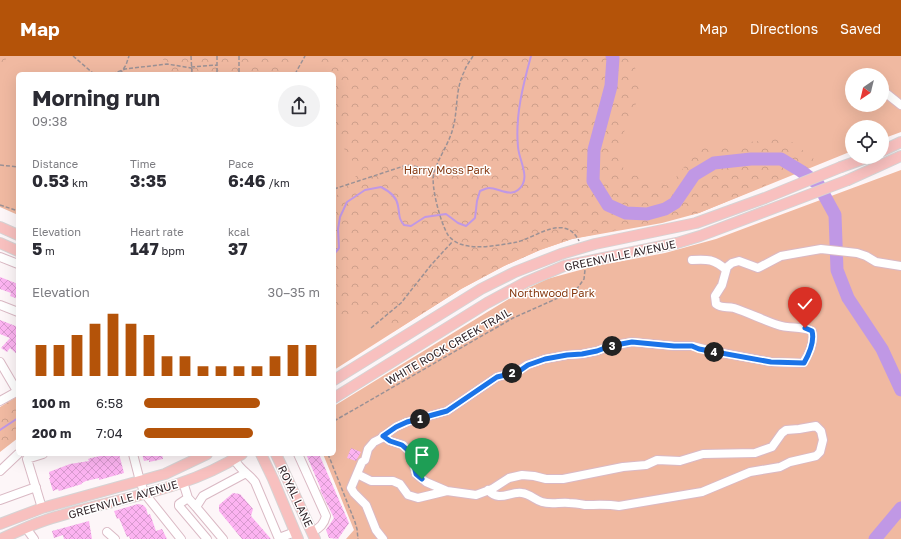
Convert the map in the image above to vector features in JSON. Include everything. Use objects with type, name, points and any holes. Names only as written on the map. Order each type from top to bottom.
[{"type":"main road","points":[[889,148],[901,142]]},
{"type":"main road","name":"GREENVILLE AVENUE","points":[[336,397],[506,292],[564,266],[685,240],[848,180],[901,156]]},
{"type":"main road","name":"GREENVILLE AVENUE","points":[[336,379],[494,282],[515,272],[561,254],[594,244],[696,223],[765,198],[849,164]]},
{"type":"main road","points":[[0,228],[16,234]]},
{"type":"main road","points":[[0,244],[16,250]]},
{"type":"main road","points":[[384,348],[392,362]]},
{"type":"main road","name":"GREENVILLE AVENUE","points":[[0,524],[42,508],[165,474],[203,456]]},
{"type":"main road","name":"ROYAL LANE","points":[[262,456],[297,535]]},
{"type":"main road","name":"ROYAL LANE","points":[[277,456],[313,535]]},
{"type":"main road","name":"GREENVILLE AVENUE","points":[[1,539],[46,520],[145,494],[182,482],[219,468],[238,457]]},
{"type":"main road","points":[[42,508],[46,520]]},
{"type":"street","points":[[889,96],[901,105]]},
{"type":"street","points":[[382,539],[376,530],[366,505],[351,488],[362,462],[365,460],[368,448],[396,427],[407,422],[447,411],[497,377],[518,372],[528,365],[545,359],[582,354],[597,351],[610,346],[632,342],[692,346],[699,349],[771,362],[804,363],[811,347],[813,335],[812,331],[805,328],[779,325],[732,308],[721,308],[716,304],[715,296],[722,285],[726,270],[732,263],[739,261],[758,268],[781,256],[821,250],[866,256],[876,262],[901,266]]},
{"type":"street","points":[[0,257],[16,263]]},
{"type":"street","points":[[692,260],[712,260],[719,263],[726,270]]},
{"type":"street","points":[[0,305],[16,311]]},
{"type":"street","points":[[0,362],[16,388]]},
{"type":"street","points":[[0,401],[16,392]]},
{"type":"street","points":[[357,474],[371,481],[393,481],[400,484],[408,495],[418,498],[446,491],[476,494],[488,490],[509,478],[522,475],[546,479],[563,479],[623,467],[646,465],[657,460],[680,461],[703,454],[755,453],[772,447],[786,430],[816,426],[821,431],[823,440],[820,452],[816,456],[790,462],[780,467],[750,472],[702,492],[619,506],[606,504],[556,504],[542,502],[532,496],[521,493],[497,497],[491,494],[488,490]]},
{"type":"street","points":[[383,436],[390,441],[402,445],[411,453],[416,474],[422,479],[446,491]]},
{"type":"street","points":[[0,471],[16,456]]},
{"type":"street","points":[[24,456],[42,508]]},
{"type":"street","points":[[134,456],[145,494],[181,539]]},
{"type":"street","points":[[299,456],[326,516],[325,522],[313,535]]},
{"type":"street","points":[[238,457],[240,469],[255,482],[279,539],[297,535]]},
{"type":"street","points":[[196,507],[203,496],[246,473]]},
{"type":"street","points":[[182,482],[188,498],[223,539]]},
{"type":"street","points":[[0,500],[36,487]]},
{"type":"street","points":[[188,498],[179,504],[179,506],[207,539]]},
{"type":"street","points":[[26,528],[34,539]]},
{"type":"street","points":[[107,532],[115,539]]},
{"type":"path","points":[[73,56],[92,72]]},
{"type":"path","points":[[122,70],[127,63],[129,56]]},
{"type":"path","points":[[191,56],[192,72]]},
{"type":"path","points":[[217,56],[217,72]]},
{"type":"path","points":[[239,56],[239,72]]},
{"type":"path","points":[[296,72],[305,56]]},
{"type":"path","points":[[473,56],[464,72],[459,86],[452,134],[434,172],[432,181],[437,204],[448,235],[454,241],[462,244],[483,247],[518,241],[547,230],[560,228],[571,231],[577,236],[579,241]]},
{"type":"path","points":[[117,72],[167,64],[191,68],[218,65]]},
{"type":"path","points":[[0,165],[16,167]]},
{"type":"path","points":[[336,188],[407,166],[414,166],[434,172]]},
{"type":"path","points":[[0,205],[16,210]]},
{"type":"path","points":[[370,328],[401,303],[431,264],[454,241]]},
{"type":"path","name":"WHITE ROCK CREEK TRAIL","points":[[336,420],[513,318],[576,290],[584,279],[585,271],[583,264]]},
{"type":"path","points":[[329,456],[355,522],[358,539]]},
{"type":"green space","name":"Harry Moss Park","points":[[0,56],[901,56],[901,132],[889,136],[889,120],[845,120],[845,154],[699,213],[662,223],[572,239],[540,250],[504,266],[461,289],[336,369],[336,72],[16,72],[16,214],[0,207]]},
{"type":"green space","points":[[0,56],[9,56],[4,65],[5,69],[0,75]]},
{"type":"green space","points":[[164,56],[294,56],[286,72],[160,72]]},
{"type":"green space","name":"Harry Moss Park","points":[[323,56],[633,56],[640,94],[619,144],[624,172],[669,186],[700,147],[787,138],[819,163],[699,213],[572,239],[540,250],[504,266],[461,289],[393,332],[377,319],[349,314],[336,317],[336,196],[360,172],[336,137],[336,72],[319,72],[320,62]]},
{"type":"green space","name":"Northwood Park","points":[[901,170],[901,539],[346,539],[354,530],[324,456],[336,456],[336,405],[522,291],[547,279],[591,267],[665,253],[716,239]]},
{"type":"green space","points":[[16,397],[16,440],[0,452],[0,407]]},
{"type":"building","points":[[0,277],[16,283],[16,298],[10,296],[11,293],[0,289]]},
{"type":"building","points":[[0,320],[16,326],[16,353],[10,348],[7,352],[1,348],[10,338],[0,334]]},
{"type":"building","points":[[351,448],[361,452],[356,461],[347,458]]},
{"type":"building","points":[[100,456],[120,456],[124,473],[99,480],[99,478],[86,481],[82,484],[59,491],[58,489],[53,491],[49,478],[49,472],[70,464],[89,461],[88,459]]},
{"type":"building","points":[[143,456],[162,456],[163,459],[149,462],[149,460],[144,461]]},
{"type":"building","points":[[307,456],[320,456],[349,523],[338,539],[329,538],[326,530],[334,518],[320,490],[321,489]]},
{"type":"building","points":[[233,493],[240,494],[253,509],[251,516],[271,539],[242,539],[219,511],[219,505]]},
{"type":"building","points":[[138,504],[143,505],[146,508],[148,515],[150,514],[156,531],[162,529],[167,539],[130,539],[129,536],[127,537],[119,518],[117,519],[114,511]]},
{"type":"building","points":[[89,521],[92,539],[64,539],[63,535],[54,538],[52,531]]},
{"type":"waterway","points":[[336,252],[339,248],[338,229],[340,217],[347,202],[365,190],[381,187],[390,192],[397,203],[400,218],[404,225],[411,226],[425,217],[446,214],[458,223],[466,226],[475,218],[480,191],[493,188],[511,193],[515,192],[522,186],[524,181],[524,170],[519,152],[517,135],[523,89],[531,56]]},
{"type":"waterway","points":[[612,56],[611,86],[594,150],[593,181],[608,205],[626,213],[647,214],[665,209],[675,203],[694,175],[714,163],[751,159],[781,159],[801,171],[818,184],[835,215],[837,270],[848,298],[882,349],[901,390]]},
{"type":"waterway","points":[[0,430],[16,419]]},
{"type":"waterway","points":[[875,539],[901,508]]},
{"type":"route","points":[[422,479],[416,474],[411,453],[402,445],[390,441],[383,436],[396,427],[407,422],[447,411],[497,377],[518,372],[528,365],[545,359],[582,354],[597,351],[610,346],[632,342],[692,346],[712,352],[771,362],[804,363],[811,347],[813,335],[812,331],[805,328]]}]
